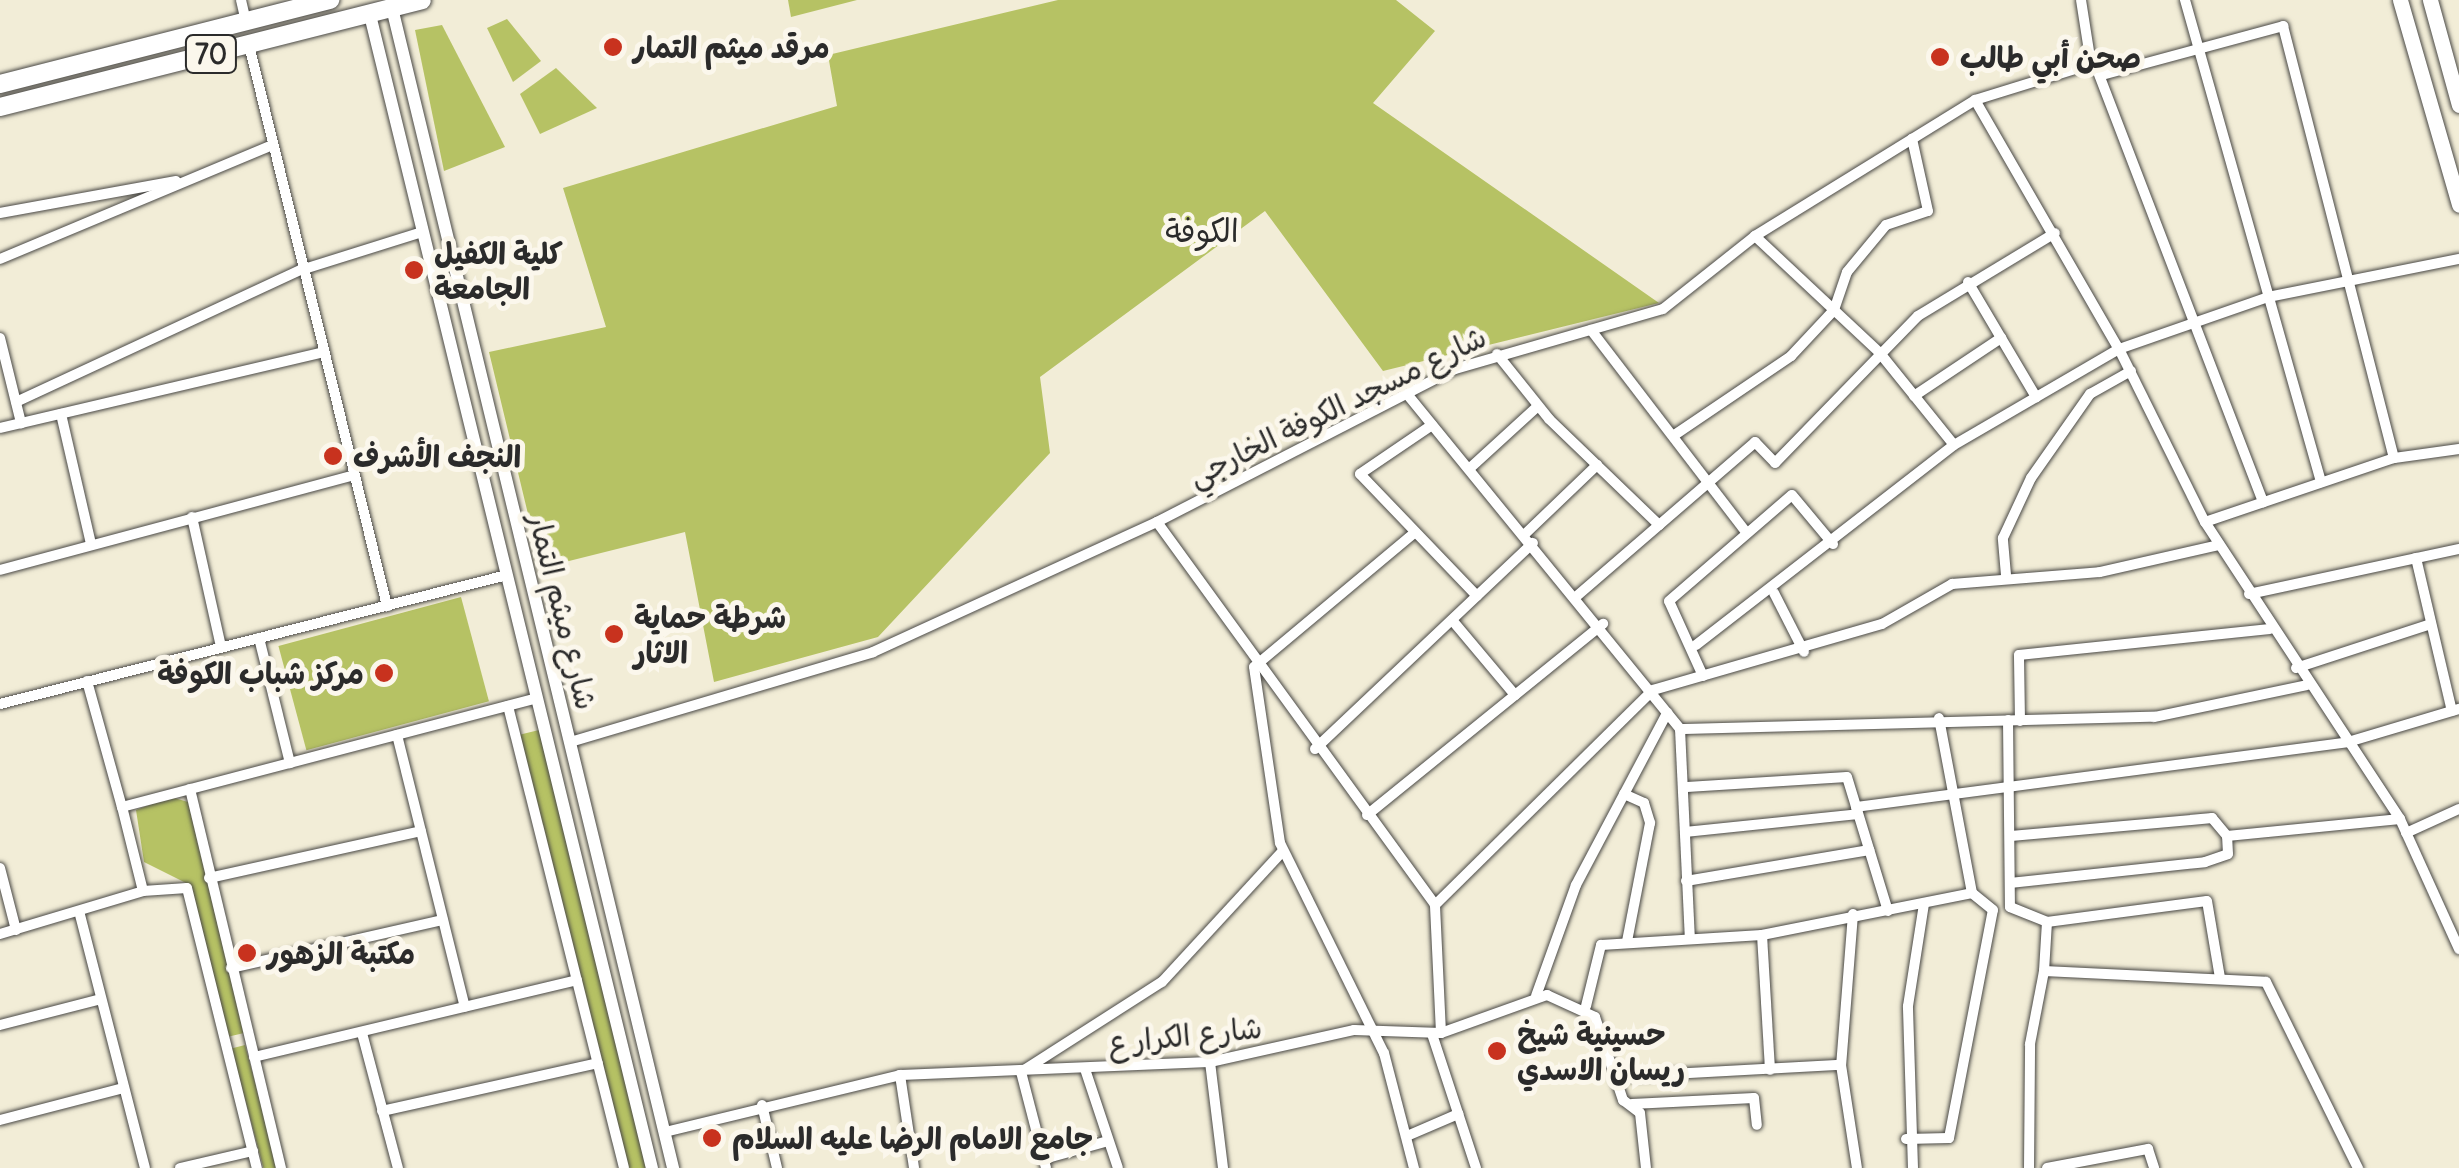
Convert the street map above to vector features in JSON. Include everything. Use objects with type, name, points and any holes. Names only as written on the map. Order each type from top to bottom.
[{"type":"highway","name":"70","points":[[0,84],[330,0]]},
{"type":"highway","name":"70","points":[[0,107],[422,0]]},
{"type":"main road","points":[[2400,0],[2459,205]]},
{"type":"main road","points":[[2430,0],[2452,54],[2459,105]]},
{"type":"street","points":[[241,0],[246,22]]},
{"type":"street","points":[[2081,0],[2091,64],[2102,75],[2262,502]]},
{"type":"street","points":[[2185,0],[2321,482]]},
{"type":"street","name":"شارع ميثم التمار","points":[[392,8],[672,1168]]},
{"type":"street","name":"شارع ميثم التمار","points":[[370,15],[504,576],[652,1168]]},
{"type":"street","points":[[2102,75],[2283,26],[2352,280],[2394,458]]},
{"type":"street","points":[[248,44],[386,606]]},
{"type":"street","name":"شارع مسجد الكوفة الخارجي","points":[[570,742],[873,652],[1156,522],[1406,394],[1497,354],[1591,330],[1685,298],[1755,236],[1976,100],[2091,64]]},
{"type":"street","points":[[1976,100],[2119,348],[2205,522],[2270,629],[2400,819],[2459,949]]},
{"type":"street","points":[[1673,436],[1790,356],[1834,310],[1848,272],[1886,224],[1928,211],[1912,140]]},
{"type":"street","points":[[0,259],[272,146]]},
{"type":"street","points":[[0,213],[197,177]]},
{"type":"street","points":[[16,402],[302,270],[422,232]]},
{"type":"street","points":[[1578,595],[1755,442],[1775,463],[1879,352],[1968,282],[2055,233]]},
{"type":"street","points":[[1755,236],[1879,352],[1954,445]]},
{"type":"street","points":[[1696,645],[1774,593],[1954,445],[2119,348],[2268,297],[2459,259]]},
{"type":"street","points":[[1968,282],[2036,397]]},
{"type":"street","points":[[1591,330],[1745,531]]},
{"type":"street","points":[[1914,396],[2001,338]]},
{"type":"street","points":[[0,341],[22,422]]},
{"type":"street","points":[[0,428],[324,352]]},
{"type":"street","points":[[1497,354],[1538,406],[1659,525]]},
{"type":"street","points":[[2006,575],[2003,538],[2031,478],[2090,394],[2131,371]]},
{"type":"street","points":[[457,379],[479,374]]},
{"type":"street","points":[[1406,394],[1603,624],[1680,729],[1687,787],[1690,939]]},
{"type":"street","points":[[1469,469],[1538,406]]},
{"type":"street","points":[[61,414],[91,544]]},
{"type":"street","points":[[1432,425],[1360,474],[1477,596]]},
{"type":"street","points":[[2205,522],[2394,458],[2459,449]]},
{"type":"street","points":[[1316,750],[1477,596],[1597,464]]},
{"type":"street","points":[[0,570],[354,475]]},
{"type":"street","points":[[1703,676],[1696,645],[1668,601],[1745,531],[1792,495],[1834,544]]},
{"type":"street","points":[[192,517],[222,647]]},
{"type":"street","points":[[1156,522],[1254,667],[1435,905],[1437,1034],[1476,1168]]},
{"type":"street","points":[[1254,667],[1414,534]]},
{"type":"street","points":[[1435,905],[1653,690],[1804,652],[1882,624],[1952,584],[2006,575],[2100,572],[2219,545]]},
{"type":"street","points":[[2249,594],[2459,549]]},
{"type":"street","points":[[1685,832],[2012,792],[2348,742],[2455,710],[2416,558]]},
{"type":"street","points":[[0,704],[504,576]]},
{"type":"street","points":[[1774,593],[1804,652]]},
{"type":"street","points":[[1452,620],[1515,696]]},
{"type":"street","points":[[1367,815],[1603,624]]},
{"type":"street","points":[[2296,668],[2431,624]]},
{"type":"street","points":[[2010,907],[2019,654],[2270,629]]},
{"type":"street","points":[[259,638],[290,763]]},
{"type":"street","points":[[1254,667],[1284,851],[1370,1030],[1407,1136],[1414,1168]]},
{"type":"street","points":[[87,681],[144,891]]},
{"type":"street","points":[[1680,729],[1940,718],[2154,717],[2307,685]]},
{"type":"street","points":[[122,807],[536,698]]},
{"type":"street","points":[[508,706],[623,1168]]},
{"type":"street","points":[[1586,1006],[1536,996],[1576,885],[1666,712]]},
{"type":"street","points":[[1940,718],[1950,797],[1972,894],[1993,910],[2010,907],[2047,922],[2207,902],[2220,978]]},
{"type":"street","points":[[396,735],[464,1007]]},
{"type":"street","points":[[1687,787],[1847,777],[1888,912]]},
{"type":"street","points":[[190,789],[280,1168]]},
{"type":"street","points":[[1624,794],[1644,803],[1650,823],[1627,941]]},
{"type":"street","points":[[2406,833],[2459,808]]},
{"type":"street","points":[[2010,883],[2205,862],[2228,854],[2226,836],[2212,818],[2011,836]]},
{"type":"street","points":[[2226,836],[2400,819]]},
{"type":"street","points":[[209,878],[421,832]]},
{"type":"street","points":[[1686,881],[1869,850]]},
{"type":"street","points":[[1108,1141],[1045,1164],[1022,1072],[1162,982],[1284,851]]},
{"type":"street","points":[[0,868],[16,930]]},
{"type":"street","points":[[0,934],[144,891],[187,888],[257,1168]]},
{"type":"street","points":[[1646,1168],[1632,1104],[1616,1077],[1586,1006],[1600,945],[1762,934],[1972,894]]},
{"type":"street","points":[[1913,1168],[1906,1139],[1908,1006],[1924,904]]},
{"type":"street","points":[[1906,1139],[1949,1138],[1993,910]]},
{"type":"street","points":[[79,911],[145,1168]]},
{"type":"street","points":[[1853,914],[1841,1065],[1857,1168]]},
{"type":"street","points":[[231,968],[443,920]]},
{"type":"street","points":[[2029,1168],[2030,1044],[2044,971],[2047,922]]},
{"type":"street","points":[[1762,934],[1770,1070]]},
{"type":"street","points":[[2044,971],[2253,978],[2278,995],[2358,1168]]},
{"type":"street","points":[[254,1057],[577,980]]},
{"type":"street","name":"شارع الكرار ع","points":[[665,1132],[900,1075],[1210,1062],[1370,1030],[1437,1034],[1536,996]]},
{"type":"street","points":[[0,1025],[102,999]]},
{"type":"street","points":[[362,1033],[398,1168]]},
{"type":"street","points":[[225,1044],[249,1038]]},
{"type":"street","points":[[1210,1062],[1223,1168]]},
{"type":"street","points":[[382,1110],[598,1063]]},
{"type":"street","points":[[1616,1077],[1841,1065]]},
{"type":"street","points":[[1085,1069],[1118,1168]]},
{"type":"street","points":[[900,1075],[914,1168]]},
{"type":"street","points":[[0,1120],[124,1088]]},
{"type":"street","points":[[1632,1104],[1754,1098],[1756,1124]]},
{"type":"street","points":[[762,1106],[777,1168]]},
{"type":"street","points":[[1407,1136],[1458,1114]]},
{"type":"street","points":[[2048,1168],[2148,1150],[2154,1168]]},
{"type":"street","points":[[180,1168],[253,1151]]},
{"type":"green space","points":[[788,0],[857,0],[791,17]]},
{"type":"green space","points":[[1058,0],[1396,0],[1435,31],[1373,103],[1659,303],[1383,371],[1265,211],[1040,377],[1050,453],[878,637],[714,682],[685,532],[541,568],[489,352],[606,327],[563,188],[837,106],[828,55]]},
{"type":"green space","points":[[507,19],[541,61],[513,82],[487,28]]},
{"type":"green space","points":[[442,25],[505,147],[444,171],[415,30]]},
{"type":"green space","points":[[556,68],[597,108],[540,134],[520,94]]},
{"type":"green space","name":"مركز شباب الكوفة","points":[[461,597],[489,701],[306,750],[278,646]]},
{"type":"green space","points":[[539,730],[648,1168],[628,1168],[520,735]]},
{"type":"green space","points":[[171,797],[188,802],[244,1033],[227,1037],[190,885],[144,862],[136,810]]},
{"type":"green space","points":[[245,1045],[278,1168],[263,1168],[231,1049]]},
{"type":"place","name":"مرقد ميثم التمار","points":[[613,47]]},
{"type":"place","name":"صحن أبي طالب","points":[[1940,57]]},
{"type":"place","name":"كلية الكفيل الجامعة","points":[[414,270]]},
{"type":"place","name":"النجف الأشرف","points":[[333,456]]},
{"type":"place","name":"شرطة حماية الاثار","points":[[614,634]]},
{"type":"place","name":"مركز شباب الكوفة","points":[[384,673]]},
{"type":"place","name":"مكتبة الزهور","points":[[247,953]]},
{"type":"place","name":"حسينية شيخ ريسان الاسدي","points":[[1497,1051]]},
{"type":"place","name":"جامع الامام الرضا عليه السلام","points":[[712,1138]]},
{"type":"district","name":"الكوفة","points":[[1202,231]]}]
